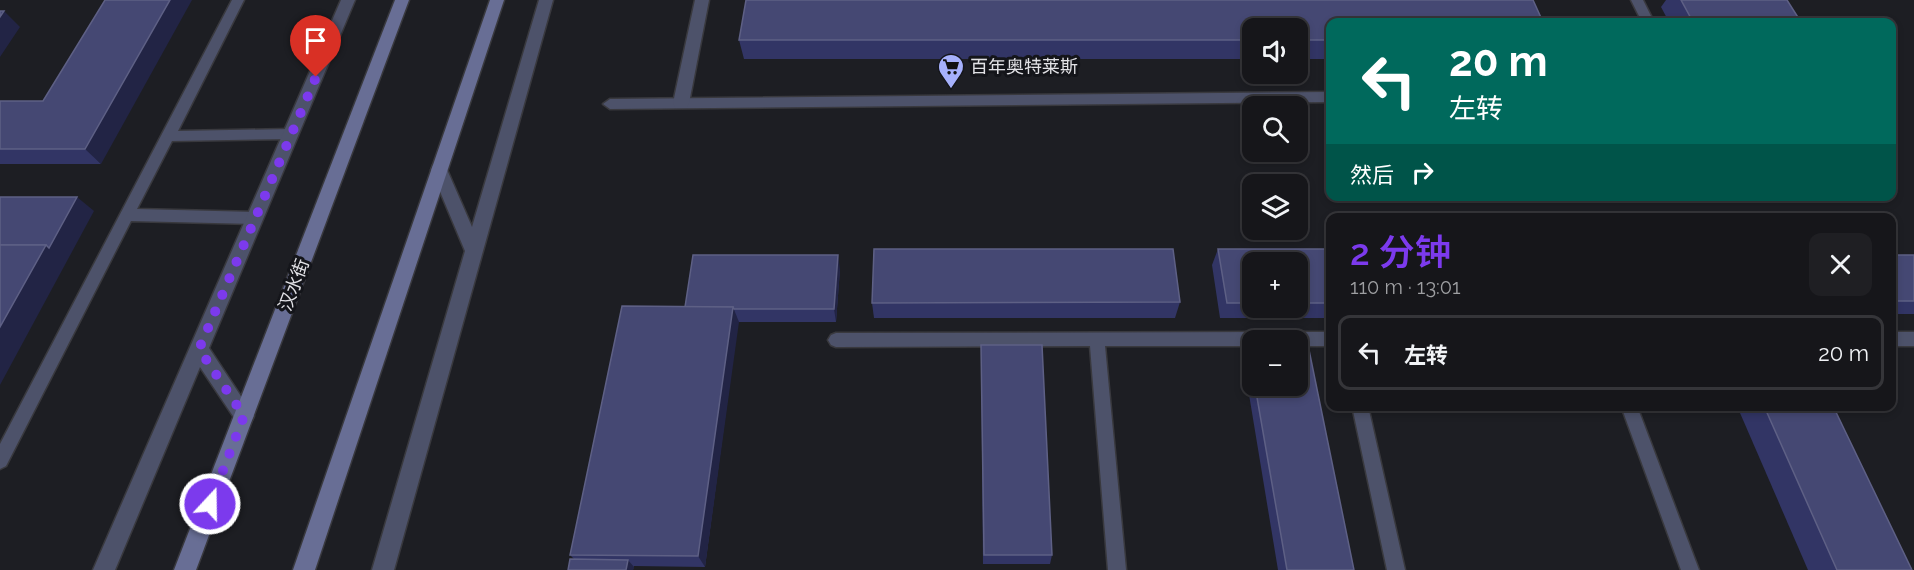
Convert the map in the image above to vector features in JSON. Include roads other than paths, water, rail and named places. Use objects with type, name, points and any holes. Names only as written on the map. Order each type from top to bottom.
[{"type":"main road","name":"汉水街","points":[[185,570],[402,0]]},
{"type":"main road","points":[[304,570],[497,0]]},
{"type":"street","points":[[104,570],[348,0]]},
{"type":"street","points":[[383,570],[546,0]]},
{"type":"street","points":[[681,103],[702,0]]},
{"type":"street","points":[[439,170],[474,251]]},
{"type":"street","points":[[199,349],[244,416]]},
{"type":"lane","points":[[0,460],[238,0]]},
{"type":"lane","points":[[1637,0],[1645,18]]},
{"type":"lane","points":[[610,104],[1326,97]]},
{"type":"lane","points":[[168,136],[291,134]]},
{"type":"lane","points":[[127,215],[255,218]]},
{"type":"lane","points":[[836,340],[1326,339]]},
{"type":"lane","points":[[1896,339],[1914,339]]},
{"type":"lane","points":[[1097,340],[1117,570]]},
{"type":"lane","points":[[1361,411],[1396,570]]},
{"type":"lane","points":[[1631,411],[1690,570]]},
{"type":"place","name":"百年奥特莱斯","points":[[951,90]]}]
